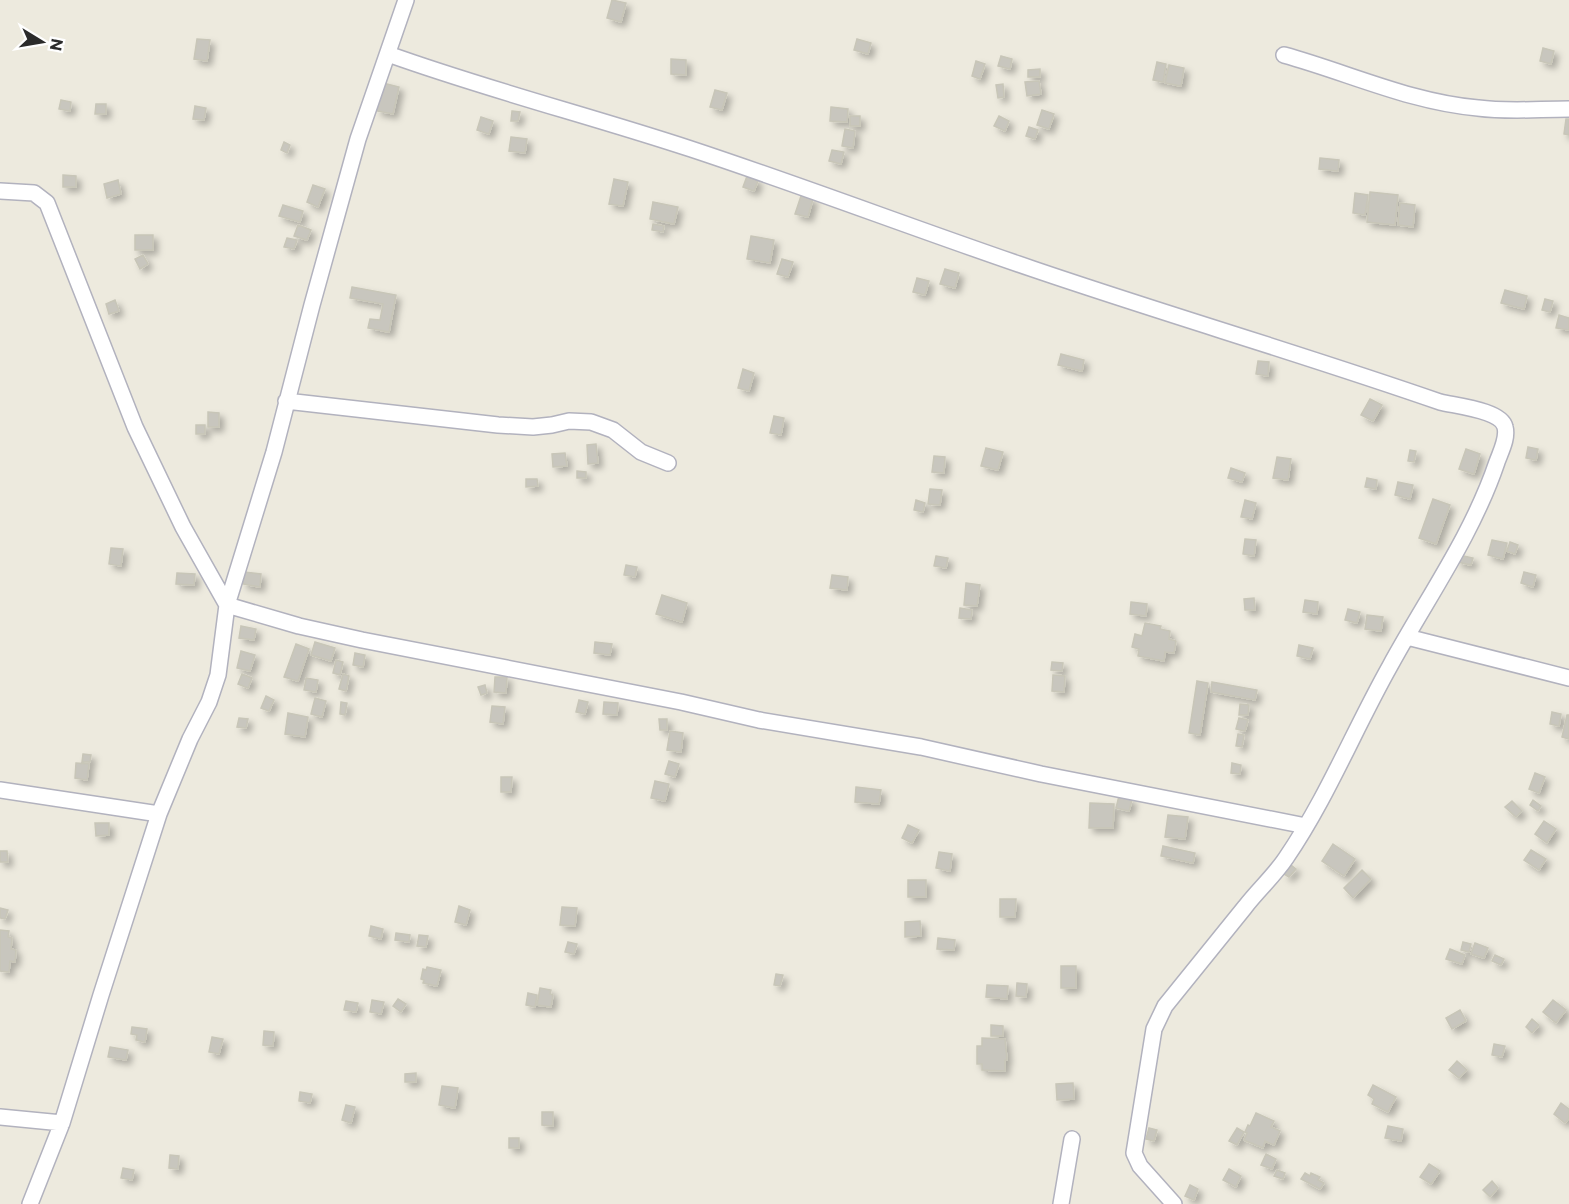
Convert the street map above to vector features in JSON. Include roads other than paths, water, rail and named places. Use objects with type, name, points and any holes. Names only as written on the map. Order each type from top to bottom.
[{"type":"street","points":[[30,1204],[63,1122],[94,1015],[159,814],[190,739],[209,702],[218,675],[227,605],[274,452],[358,139],[406,0]]},
{"type":"street","points":[[388,54],[443,73],[584,114],[838,199],[932,235],[1113,296],[1440,402],[1493,414],[1501,419],[1505,426],[1505,436],[1491,480],[1475,517],[1407,637],[1306,826],[1275,873],[1246,905],[1165,1006],[1156,1023],[1134,1153],[1140,1166],[1174,1204]]},
{"type":"street","points":[[1284,55],[1388,89],[1440,102],[1510,111],[1569,109]]},
{"type":"street","points":[[0,191],[34,193],[47,203],[135,427],[188,536],[227,605],[299,626],[372,642],[681,702],[759,720],[921,747],[1041,774],[1306,826]]},
{"type":"street","points":[[286,401],[498,425],[533,427],[569,421],[591,422],[614,430],[641,452],[668,463]]},
{"type":"street","points":[[1407,637],[1569,678]]},
{"type":"street","points":[[0,790],[159,814]]},
{"type":"street","points":[[0,1117],[63,1122]]},
{"type":"street","points":[[1060,1204],[1072,1139]]}]
